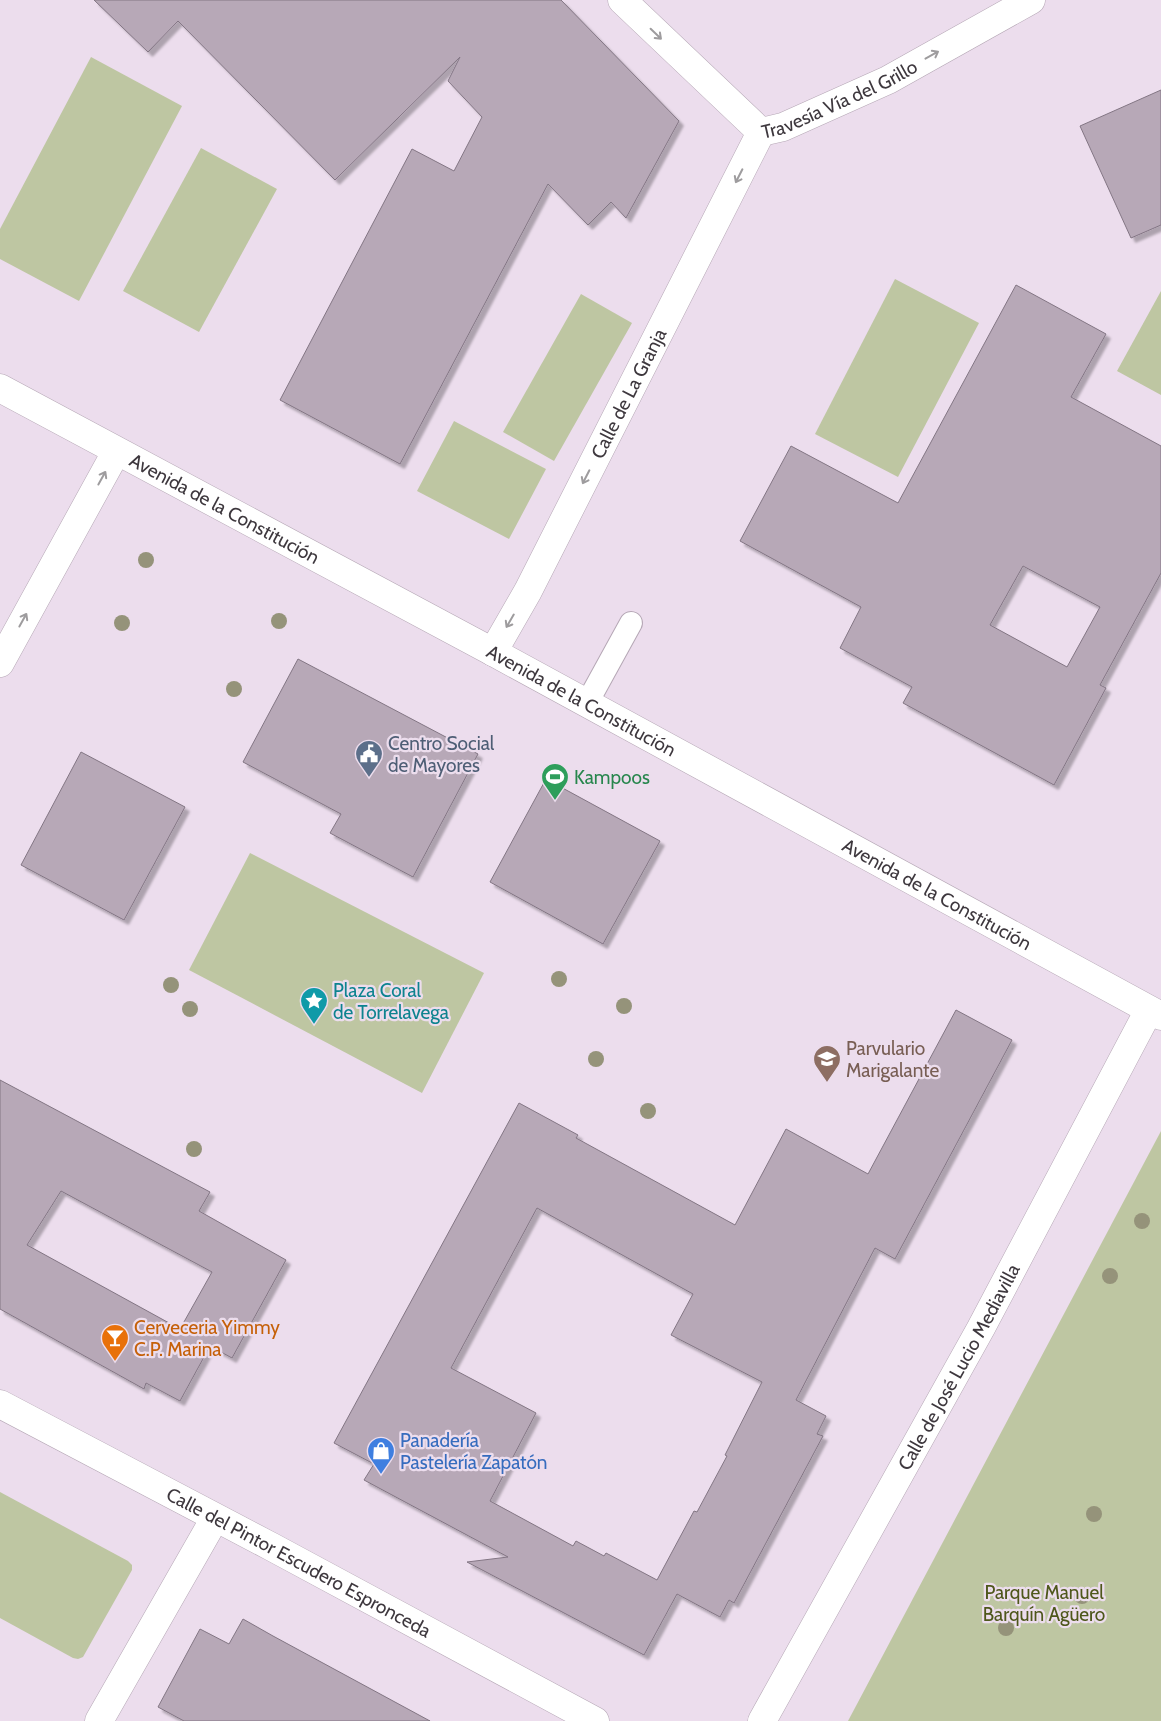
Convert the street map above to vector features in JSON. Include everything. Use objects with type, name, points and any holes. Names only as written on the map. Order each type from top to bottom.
[{"type":"street","name":"Travesía Vía del Grillo","points":[[622,0],[760,132],[783,127],[888,80],[1031,0]]},
{"type":"street","name":"Calle de La Granja","points":[[492,652],[528,591],[760,132]]},
{"type":"street","name":"Avenida de la Constitución","points":[[0,388],[116,452],[587,703],[1155,1013]]},
{"type":"street","points":[[0,663],[116,452]]},
{"type":"street","name":"Calle de José Lucio Mediavilla","points":[[762,1721],[1155,1013]]},
{"type":"street","name":"Calle del Pintor Escudero Espronceda","points":[[0,1404],[595,1721]]},
{"type":"street","points":[[99,1721],[215,1518]]},
{"type":"lane","points":[[587,703],[631,623]]},
{"type":"green space","points":[[91,57],[182,106],[79,301],[0,259],[0,229]]},
{"type":"green space","points":[[201,148],[277,189],[199,332],[123,291]]},
{"type":"green space","points":[[895,279],[979,323],[898,477],[815,434]]},
{"type":"green space","points":[[1161,291],[1161,395],[1117,371]]},
{"type":"green space","points":[[581,294],[632,323],[554,461],[503,432]]},
{"type":"green space","points":[[454,421],[546,469],[509,539],[417,491]]},
{"type":"green space","points":[[250,853],[484,973],[422,1093],[189,970]]},
{"type":"green space","name":"Parque Manuel Barquín Agüero","points":[[1161,1131],[1161,1721],[848,1721]]},
{"type":"green space","points":[[0,1492],[128,1561],[132,1565],[132,1570],[83,1657],[73,1658],[0,1618]]},
{"type":"building","points":[[94,0],[561,0],[679,121],[626,218],[611,202],[588,225],[548,184],[400,464],[280,400],[412,149],[454,171],[482,117],[448,81],[460,57],[335,180],[178,21],[148,52]]},
{"type":"building","points":[[1161,90],[1161,225],[1131,238],[1080,126]]},
{"type":"building","points":[[1016,285],[1106,334],[1071,397],[1161,446],[1161,573],[1100,685],[1106,688],[1054,785],[903,703],[912,687],[840,648],[861,607],[740,541],[791,446],[898,503]],"holes":[[[1023,566],[1100,607],[1067,667],[990,625]]]},
{"type":"building","name":"Centro Social de Mayores","points":[[298,659],[478,754],[413,877],[330,833],[341,814],[243,762]]},
{"type":"building","points":[[81,752],[185,807],[124,920],[21,865]]},
{"type":"building","points":[[546,779],[660,841],[603,944],[490,882]]},
{"type":"building","points":[[956,1010],[1012,1040],[895,1259],[875,1248],[796,1400],[826,1416],[817,1434],[823,1436],[734,1603],[729,1600],[720,1617],[677,1594],[644,1655],[467,1562],[508,1557],[364,1480],[374,1464],[334,1443],[519,1103],[578,1135],[576,1138],[735,1225],[786,1129],[868,1174]],"holes":[[[537,1208],[693,1294],[671,1335],[762,1382],[725,1455],[727,1456],[697,1512],[694,1511],[657,1580],[606,1553],[604,1556],[576,1541],[573,1546],[490,1501],[536,1413],[451,1368]]]},
{"type":"building","points":[[0,1080],[210,1192],[199,1211],[286,1260],[232,1358],[210,1346],[180,1401],[146,1383],[144,1389],[0,1309]],"holes":[[[61,1191],[212,1272],[180,1329],[27,1245]]]},
{"type":"building","points":[[243,1619],[430,1721],[184,1721],[158,1707],[200,1629],[229,1644]]},
{"type":"place","name":"Centro Social de Mayores","points":[[369,778]]},
{"type":"place","name":"Kampoos","points":[[555,801]]},
{"type":"place","name":"Plaza Coral de Torrelavega","points":[[314,1025]]},
{"type":"place","name":"Parvulario Marigalante","points":[[827,1083]]},
{"type":"place","name":"Cerveceria Yimmy C.P. Marina","points":[[115,1362]]},
{"type":"place","name":"Panadería Pastelería Zapatón","points":[[381,1475]]}]
